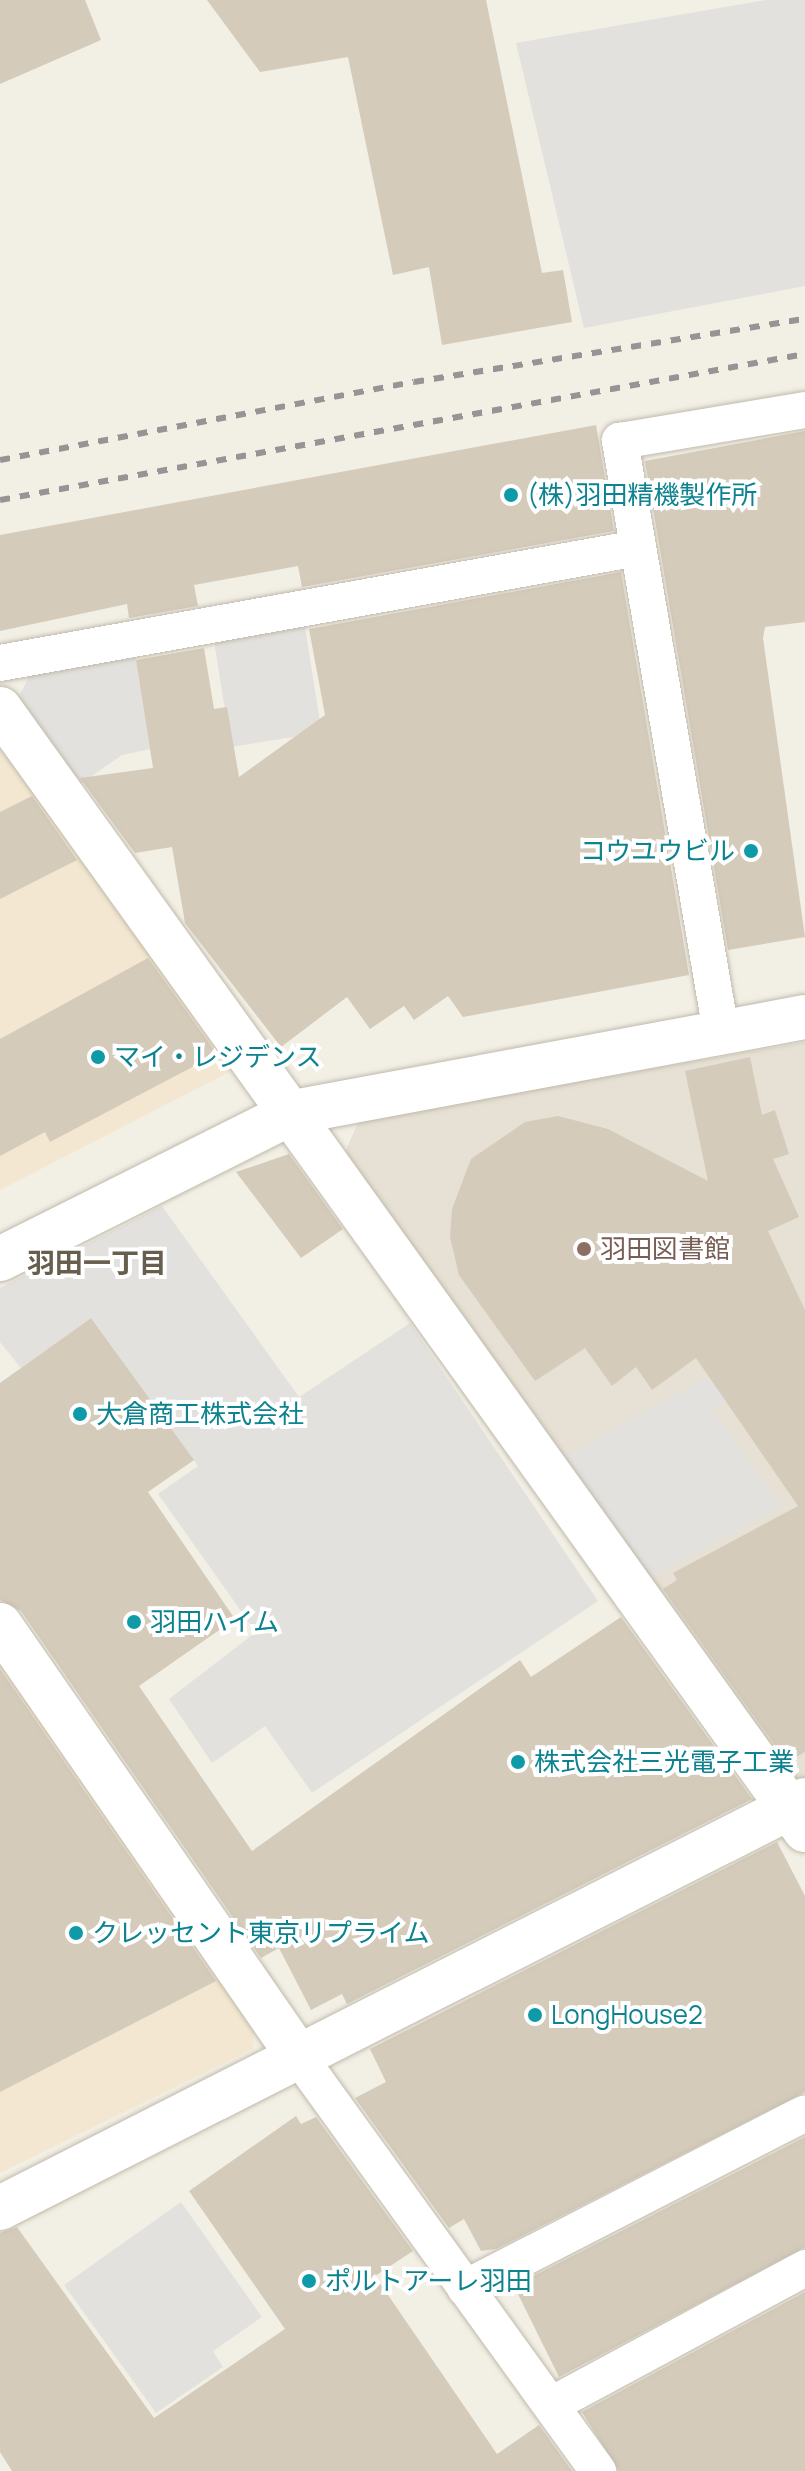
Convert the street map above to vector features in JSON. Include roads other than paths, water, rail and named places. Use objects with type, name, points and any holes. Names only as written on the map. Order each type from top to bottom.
[{"type":"street","points":[[0,709],[800,1813],[299,2057],[0,2208]]},
{"type":"street","points":[[0,1259],[294,1112],[805,1017]]},
{"type":"street","points":[[0,1625],[299,2057]]},
{"type":"lane","points":[[721,1032],[620,441],[805,410]]},
{"type":"lane","points":[[0,663],[638,548]]},
{"type":"lane","points":[[299,2057],[598,2471]]},
{"type":"lane","points":[[465,2288],[805,2113]]},
{"type":"lane","points":[[551,2405],[805,2268]]},
{"type":"railway","points":[[0,460],[414,382],[805,319]]},
{"type":"railway","points":[[0,500],[805,354]]},
{"type":"place","name":"(株)羽田精機製作所","points":[[511,495]]},
{"type":"place","name":"コウユウビル","points":[[751,851]]},
{"type":"place","name":"マイ・レジデンス","points":[[98,1057]]},
{"type":"place","name":"羽田図書館","points":[[584,1249]]},
{"type":"place","name":"大倉商工株式会社","points":[[80,1414]]},
{"type":"place","name":"羽田ハイム","points":[[134,1622]]},
{"type":"place","name":"株式会社三光電子工業","points":[[518,1762]]},
{"type":"place","name":"クレッセント東京リプライム","points":[[76,1933]]},
{"type":"place","name":"LongHouse2","points":[[535,2015]]},
{"type":"place","name":"ポルトアーレ羽田","points":[[309,2281]]},
{"type":"district","name":"羽田一丁目","points":[[97,1262]]}]
